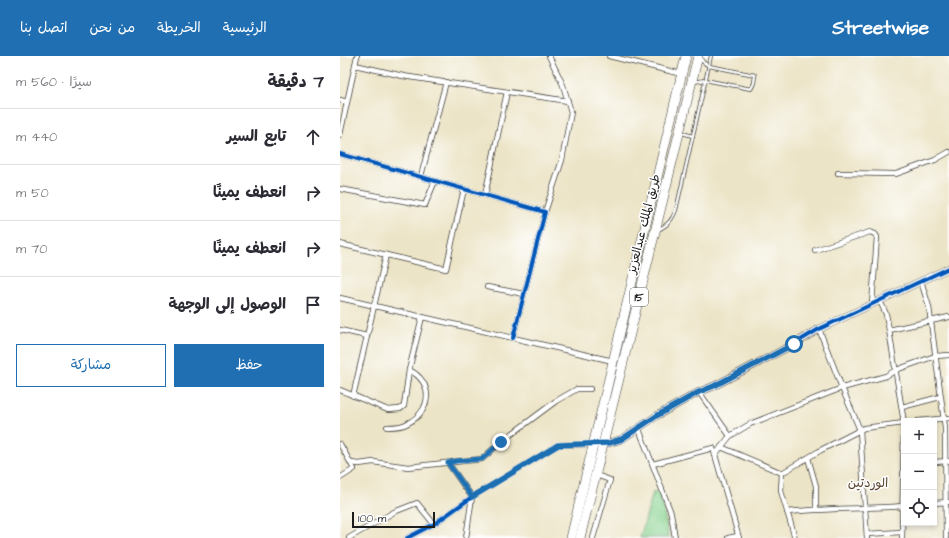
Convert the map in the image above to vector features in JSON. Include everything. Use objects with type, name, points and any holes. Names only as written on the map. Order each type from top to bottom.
[{"type":"highway","name":"طريق الملك عبدالعزيز","points":[[571,538],[640,243],[686,56]]},
{"type":"highway","name":"طريق الملك عبدالعزيز","points":[[580,538],[604,444],[654,232],[699,56]]},
{"type":"street","points":[[340,136],[357,56]]},
{"type":"street","points":[[513,338],[545,212],[562,160],[571,112],[563,85],[549,56]]},
{"type":"street","points":[[609,56],[682,74]]},
{"type":"street","points":[[355,65],[403,76],[568,101]]},
{"type":"street","points":[[421,176],[446,82]]},
{"type":"street","points":[[485,195],[507,92]]},
{"type":"street","points":[[340,100],[347,102]]},
{"type":"street","points":[[838,173],[896,174],[935,160],[949,152]]},
{"type":"street","points":[[340,154],[545,212]]},
{"type":"street","points":[[340,189],[425,205],[435,180]]},
{"type":"street","points":[[340,244],[446,269],[464,189]]},
{"type":"street","points":[[815,250],[870,232],[875,234],[877,237],[872,304]]},
{"type":"street","points":[[353,396],[386,255]]},
{"type":"street","points":[[407,538],[434,524],[472,497],[558,445],[604,444],[622,439],[658,415],[699,392],[714,386],[794,344],[819,329],[949,268]]},
{"type":"street","points":[[921,281],[929,307],[943,418],[947,461],[948,502],[946,538]]},
{"type":"street","points":[[487,287],[524,294]]},
{"type":"street","points":[[340,298],[613,361]]},
{"type":"street","points":[[880,301],[886,314],[903,418]]},
{"type":"street","points":[[340,390],[388,410],[400,410],[404,406],[409,370],[422,317]]},
{"type":"street","points":[[889,330],[949,317]]},
{"type":"street","points":[[819,329],[860,430],[867,536],[902,532]]},
{"type":"street","points":[[340,330],[367,336]]},
{"type":"street","points":[[715,455],[730,436],[750,424],[842,388],[886,376],[896,370],[935,356],[949,355]]},
{"type":"street","points":[[387,427],[401,426],[414,420],[423,410],[426,403],[428,396],[425,383],[417,374],[409,370]]},
{"type":"street","points":[[351,462],[359,464],[373,462],[408,467],[482,459],[506,438],[556,401],[577,389],[590,389]]},
{"type":"street","points":[[699,392],[730,436]]},
{"type":"street","points":[[902,407],[940,397]]},
{"type":"street","points":[[937,419],[949,418]]},
{"type":"street","points":[[782,473],[864,428],[901,423]]},
{"type":"street","points":[[640,428],[671,513],[674,538]]},
{"type":"street","points":[[340,444],[354,469],[340,478]]},
{"type":"street","points":[[721,447],[782,473]]},
{"type":"street","points":[[652,464],[713,448],[738,537],[728,538]]},
{"type":"street","points":[[808,458],[816,486],[816,509]]},
{"type":"street","points":[[937,462],[947,461]]},
{"type":"street","points":[[448,463],[472,497],[466,538]]},
{"type":"street","points":[[782,473],[781,491],[795,538]]},
{"type":"street","points":[[593,538],[610,480],[596,475]]},
{"type":"street","points":[[937,503],[948,502]]},
{"type":"street","points":[[350,538],[394,512],[417,503],[434,524]]},
{"type":"street","points":[[787,512],[816,509],[901,506]]},
{"type":"street","points":[[902,526],[902,538]]},
{"type":"lane","points":[[691,83],[705,80],[751,89],[754,83],[755,75],[708,66],[699,56]]},
{"type":"lane","points":[[654,232],[665,226],[673,219],[676,210],[711,56]]},
{"type":"lane","points":[[679,132],[693,136]]},
{"type":"green space","points":[[653,492],[661,494],[669,538],[640,538]]},
{"type":"cycle path","points":[[340,154],[545,212],[513,338]]},
{"type":"cycle path","points":[[407,538],[434,524],[472,497],[558,445],[609,443],[622,439],[658,415],[699,392],[714,386],[794,344],[819,329],[949,268]]},
{"type":"district","name":"الوردتين","points":[[868,483]]},
{"type":"route","points":[[501,442],[482,459],[448,463],[472,497],[558,445],[609,443],[622,439],[658,415],[699,392],[714,386],[794,344]]}]
